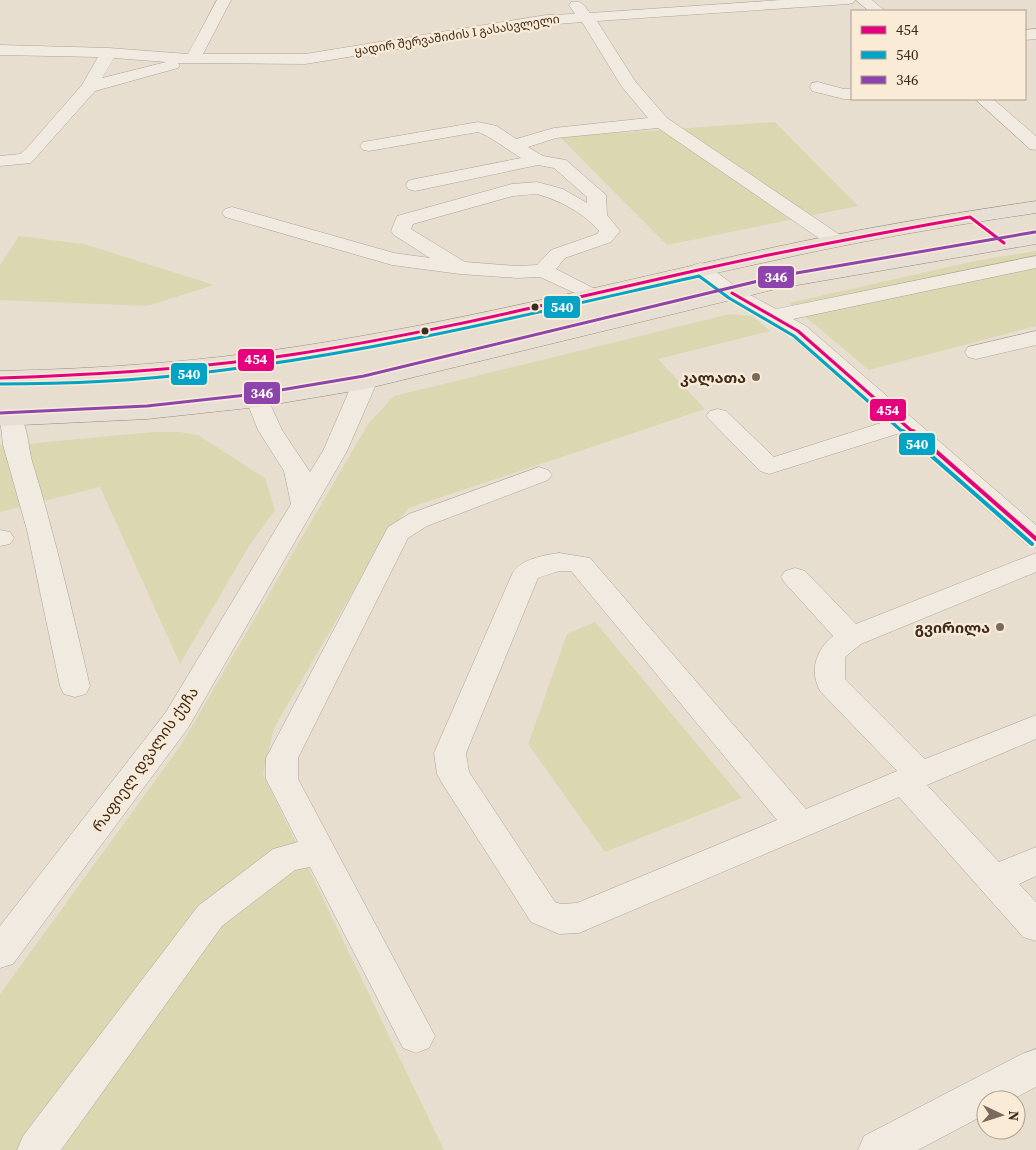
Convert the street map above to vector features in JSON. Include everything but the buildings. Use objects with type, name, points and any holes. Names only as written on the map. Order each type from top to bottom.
[{"type":"main road","points":[[0,378],[62,377],[254,360],[338,347],[474,321],[700,269],[836,241],[1036,207]]},
{"type":"main road","points":[[970,217],[1004,243]]},
{"type":"main road","points":[[6,419],[147,412],[258,400],[365,382],[732,293],[903,259],[1036,238]]},
{"type":"main road","points":[[254,360],[258,400]]},
{"type":"street","points":[[89,87],[193,59],[224,0]]},
{"type":"street","points":[[572,0],[587,18],[628,84],[661,122],[836,241]]},
{"type":"street","name":"ყადირ შერვაშიძის I გასასვლელი","points":[[193,59],[305,59],[546,20],[848,0]]},
{"type":"street","points":[[863,0],[877,10]]},
{"type":"street","points":[[0,50],[109,53],[193,59]]},
{"type":"street","points":[[0,161],[25,159],[32,153],[89,87],[109,53]]},
{"type":"street","points":[[818,87],[851,94]]},
{"type":"street","points":[[984,100],[1036,145]]},
{"type":"street","points":[[513,146],[554,133],[661,122]]},
{"type":"street","points":[[369,146],[478,127],[491,130],[513,146],[538,160],[560,164],[597,195],[598,216]]},
{"type":"street","points":[[415,185],[538,160]]},
{"type":"street","points":[[460,268],[401,231],[404,220],[512,190],[538,188],[556,192],[598,216],[610,231],[604,238],[558,254],[543,271]]},
{"type":"street","points":[[232,213],[392,259],[460,268],[517,272],[543,271],[590,294]]},
{"type":"street","points":[[771,317],[1036,262]]},
{"type":"street","points":[[700,269],[732,293],[798,332],[1036,539]]},
{"type":"street","points":[[976,352],[1036,338]]},
{"type":"street","name":"რაფიელ დვალის ქუჩა","points":[[0,952],[108,813],[177,720],[335,451],[365,382]]},
{"type":"street","points":[[258,400],[270,430],[297,472],[304,504]]},
{"type":"street","points":[[718,416],[769,466],[904,424]]},
{"type":"street","points":[[6,419],[40,530],[75,686]]},
{"type":"street","points":[[416,1036],[282,779],[282,758],[397,533],[418,520],[539,475]]},
{"type":"street","points":[[801,826],[580,564],[566,560],[548,562],[527,572],[450,753],[453,774],[543,912],[559,919],[579,918],[801,826],[1036,726]]},
{"type":"street","points":[[1036,562],[851,637],[833,650],[828,665],[831,682],[913,778],[994,880],[1036,926]]},
{"type":"street","points":[[795,578],[851,637]]},
{"type":"street","points":[[37,1150],[210,916],[285,859],[319,851]]},
{"type":"street","points":[[994,880],[1036,861]]},
{"type":"street","points":[[878,1150],[1036,1067]]},
{"type":"shaded area","points":[[775,122],[858,206],[667,245],[560,137]]},
{"type":"shaded area","points":[[19,236],[84,244],[214,285],[147,306],[0,300],[0,265]]},
{"type":"shaded area","points":[[1036,251],[1036,326],[869,370],[789,303],[975,261]]},
{"type":"shaded area","points":[[730,314],[752,316],[770,331],[658,359],[705,409],[409,508],[381,543],[274,728],[263,774],[444,1150],[0,1150],[0,994],[181,745],[368,424],[394,396]]},
{"type":"shaded area","points":[[153,432],[179,432],[198,435],[265,478],[275,510],[249,546],[180,664],[100,487],[0,512],[0,445]]},
{"type":"shaded area","points":[[595,622],[742,798],[605,852],[528,744],[567,634]]},
{"type":"transit line","name":"454","points":[[0,378],[74,376],[185,368],[347,346],[500,315],[769,255],[970,217],[1004,243]]},
{"type":"transit line","name":"346","points":[[0,413],[147,406],[257,394],[364,376],[779,276],[1035,232]]},
{"type":"transit line","name":"540","points":[[0,384],[142,379],[286,362],[464,329],[699,276],[729,298],[794,336],[1032,544]]},
{"type":"transit line","name":"454","points":[[732,293],[798,331],[1036,539]]},
{"type":"place","name":"კალათა","points":[[756,377]]},
{"type":"place","name":"გვირილა","points":[[1000,627]]}]
